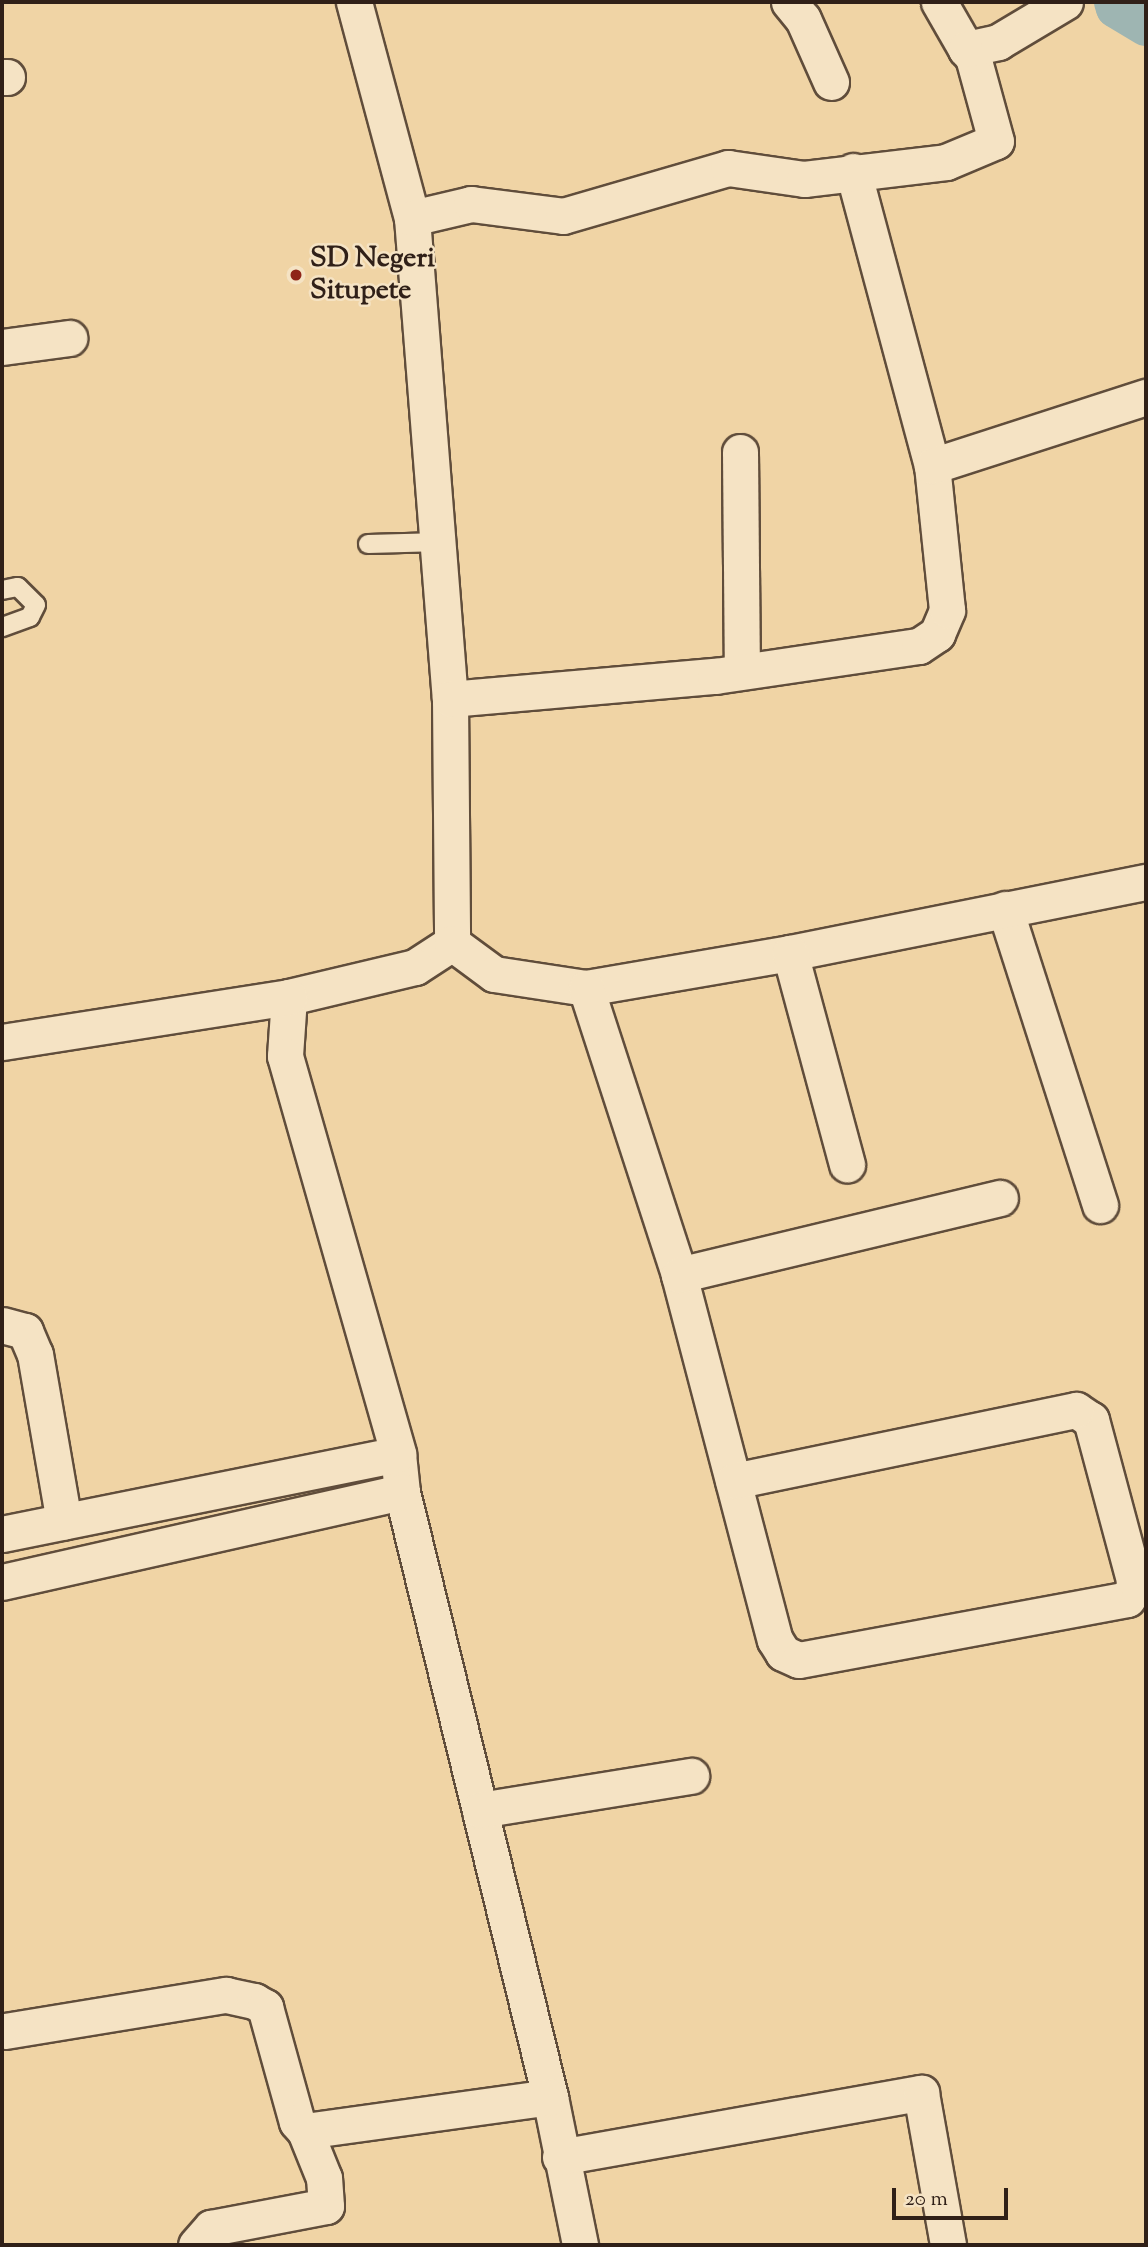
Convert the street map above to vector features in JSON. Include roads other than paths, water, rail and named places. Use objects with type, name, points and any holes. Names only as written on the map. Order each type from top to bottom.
[{"type":"street","points":[[354,2],[412,218],[441,542],[450,699],[452,943]]},
{"type":"street","points":[[789,2],[803,19],[831,82]]},
{"type":"street","points":[[412,218],[471,204],[563,216],[728,168],[804,179],[853,171],[946,162],[996,141],[973,57],[965,49],[939,2]]},
{"type":"street","points":[[965,49],[998,42],[1065,2]]},
{"type":"street","points":[[450,699],[741,671],[919,646],[937,634],[947,610],[932,466],[853,171]]},
{"type":"street","points":[[2,346],[69,338]]},
{"type":"street","points":[[932,466],[1146,397]]},
{"type":"street","points":[[740,452],[741,671]]},
{"type":"street","points":[[452,943],[494,974],[586,988],[790,953],[1146,882]]},
{"type":"street","points":[[1005,909],[1100,1205]]},
{"type":"street","points":[[2,1042],[289,997],[415,967],[452,943]]},
{"type":"street","points":[[790,953],[847,1164]]},
{"type":"street","points":[[586,988],[679,1275],[733,1481],[775,1640],[783,1653],[799,1660],[1127,1599],[1133,1590],[1134,1580],[1091,1420],[1076,1410],[733,1481]]},
{"type":"street","points":[[289,997],[285,1056],[398,1454],[402,1492],[550,2097],[560,2157],[580,2245]]},
{"type":"street","points":[[679,1275],[1000,1198]]},
{"type":"street","points":[[2,1325],[25,1331],[35,1353],[64,1522]]},
{"type":"street","points":[[2,1534],[398,1454]]},
{"type":"street","points":[[2,1582],[402,1492]]},
{"type":"street","points":[[127,1508],[139,1551]]},
{"type":"street","points":[[480,1810],[691,1776]]},
{"type":"street","points":[[5,2031],[226,1995],[254,2001],[265,2007],[297,2122],[305,2131],[324,2178],[326,2206],[211,2228],[196,2245]]},
{"type":"street","points":[[560,2157],[921,2094],[948,2245]]},
{"type":"street","points":[[305,2131],[550,2097]]},
{"type":"lane","points":[[368,544],[441,542]]},
{"type":"lane","points":[[2,590],[18,587],[36,605],[30,617],[2,627]]},
{"type":"waterway","points":[[1114,2],[1116,8],[1146,26]]},
{"type":"place","name":"SD Negeri Situpete","points":[[296,275]]}]
